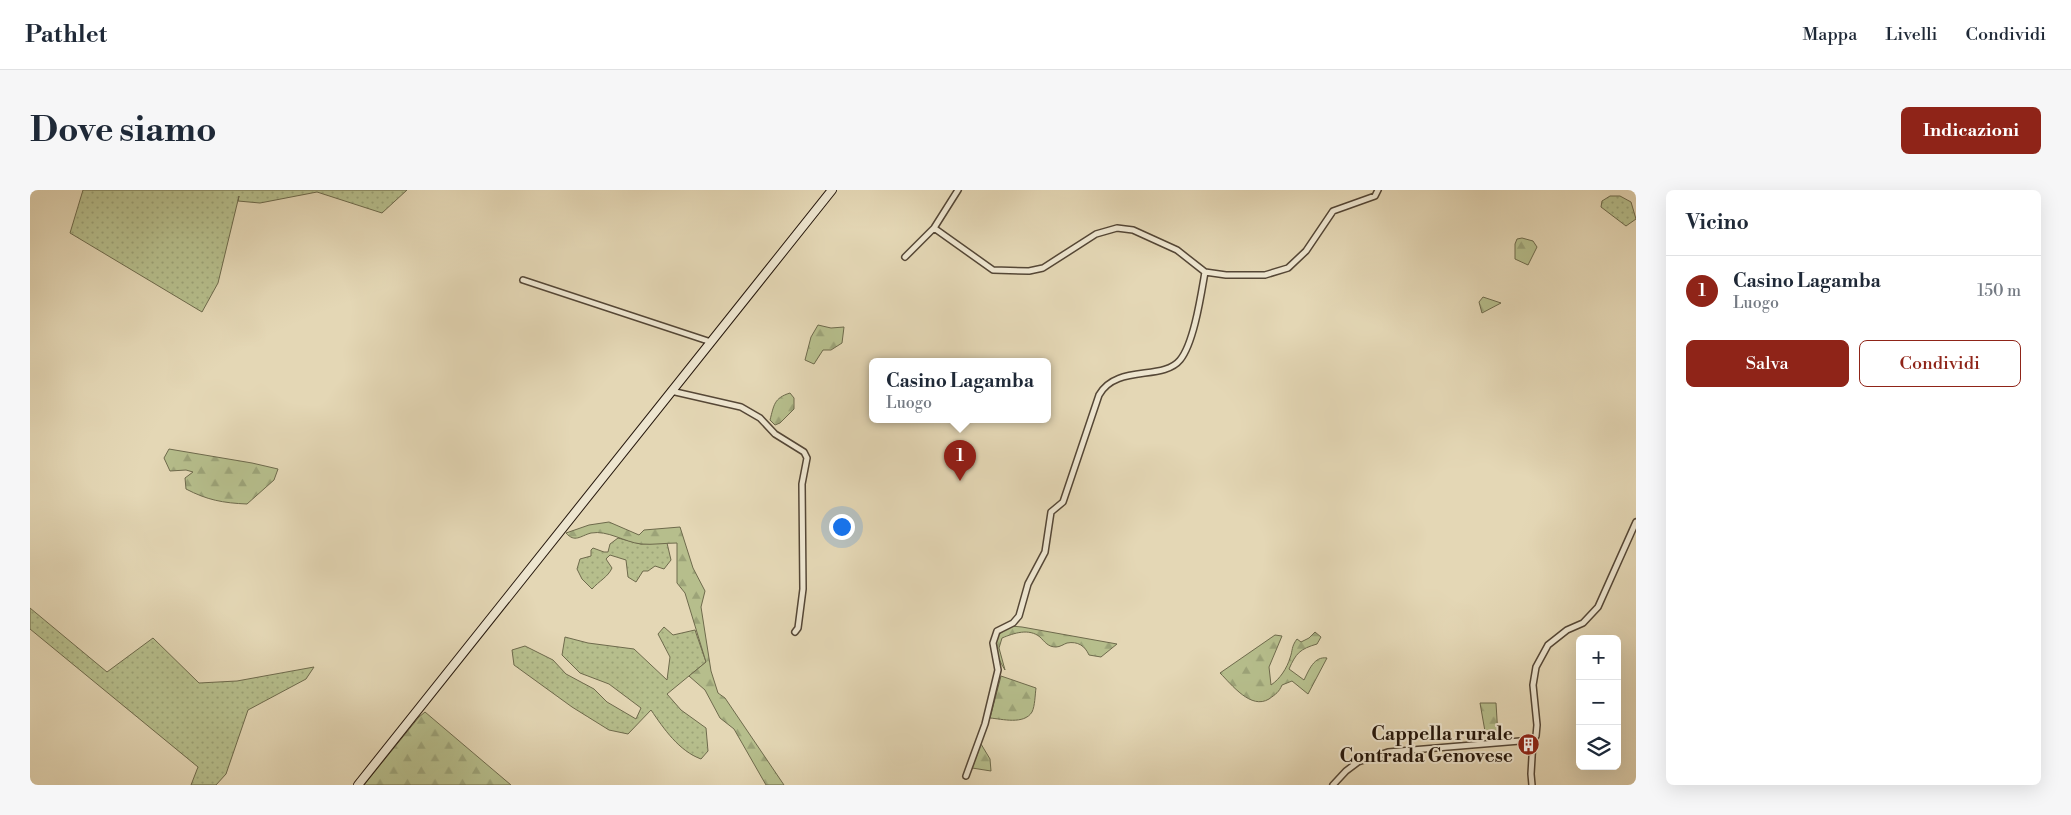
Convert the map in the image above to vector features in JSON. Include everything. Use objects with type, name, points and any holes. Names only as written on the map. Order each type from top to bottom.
[{"type":"main road","points":[[358,785],[832,190]]},
{"type":"street","points":[[905,257],[934,228],[958,190]]},
{"type":"street","points":[[934,228],[993,270],[1029,271],[1044,268],[1096,234],[1117,228],[1133,230],[1177,250],[1206,272],[1226,275],[1266,275],[1288,268],[1306,251],[1334,211],[1375,196],[1378,190]]},
{"type":"street","points":[[966,776],[985,724],[998,670],[993,643],[997,631],[1013,623],[1019,616],[1028,584],[1045,552],[1051,512],[1063,502],[1099,395],[1102,389],[1124,377],[1165,370],[1180,361],[1197,316],[1206,272]]},
{"type":"street","points":[[523,280],[711,342]]},
{"type":"street","points":[[671,391],[740,407],[760,418],[775,434],[804,452],[807,458],[802,484],[803,589],[798,628],[794,632]]},
{"type":"street","points":[[1532,785],[1533,740],[1536,736],[1538,725],[1533,685],[1536,667],[1548,645],[1567,630],[1584,623],[1598,607],[1636,522]]},
{"type":"street","points":[[1333,785],[1346,771],[1358,762],[1388,752],[1533,740]]},
{"type":"green space","points":[[83,190],[407,190],[382,213],[317,192],[260,203],[238,201],[239,196],[218,283],[202,312],[70,233]]},
{"type":"green space","points":[[1610,196],[1620,196],[1631,202],[1636,219],[1626,226],[1601,207],[1602,201]]},
{"type":"green space","points":[[1522,238],[1533,241],[1537,247],[1528,265],[1515,259],[1515,244],[1517,239]]},
{"type":"green space","points":[[1483,297],[1501,303],[1482,313],[1479,302]]},
{"type":"green space","points":[[818,325],[831,328],[844,327],[842,343],[831,350],[823,350],[814,364],[805,360],[811,337]]},
{"type":"green space","points":[[790,393],[794,398],[794,409],[780,423],[775,425],[770,420],[774,406],[781,397]]},
{"type":"green space","points":[[169,449],[278,469],[274,480],[247,504],[223,502],[201,496],[186,489],[185,478],[193,472],[186,470],[170,471],[164,458]]},
{"type":"green space","points":[[609,522],[639,535],[644,530],[680,527],[693,568],[705,591],[701,607],[711,671],[718,693],[725,698],[784,785],[766,785],[734,729],[720,718],[705,690],[689,676],[706,662],[685,593],[677,583],[677,543],[641,544],[604,533],[591,533],[572,538],[566,533],[589,525]]},
{"type":"green space","points":[[618,538],[641,544],[667,543],[671,560],[664,569],[655,566],[648,571],[643,571],[636,582],[628,577],[626,560],[610,555],[606,559],[612,568],[592,589],[582,579],[577,569],[580,559],[591,556],[593,548],[608,552],[610,544]]},
{"type":"green space","points":[[30,608],[107,672],[153,638],[199,683],[237,681],[314,667],[306,679],[248,710],[226,774],[216,785],[191,785],[198,767],[30,629]]},
{"type":"green space","points":[[1011,626],[1117,644],[1101,657],[1089,655],[1078,644],[1067,643],[1059,647],[1053,647],[1036,634],[1016,633],[1002,638],[999,648],[1005,670],[997,654],[995,644],[998,636]]},
{"type":"green space","points":[[664,627],[673,635],[695,630],[706,662],[667,694],[681,710],[706,728],[708,751],[701,759],[679,745],[651,710],[628,734],[609,730],[572,707],[514,665],[512,650],[525,646],[553,660],[566,674],[594,689],[607,702],[636,719],[641,708],[609,684],[580,673],[562,655],[565,637],[588,643],[634,649],[667,680],[670,657],[658,634]]},
{"type":"green space","points":[[1315,632],[1321,637],[1317,644],[1299,652],[1289,669],[1304,680],[1315,661],[1327,658],[1308,694],[1292,681],[1282,685],[1277,693],[1269,699],[1262,702],[1255,701],[1242,695],[1220,673],[1275,635],[1282,636],[1269,667],[1271,685],[1277,680],[1289,662],[1297,639],[1301,642]]},
{"type":"green space","points":[[1001,676],[1036,688],[1033,710],[1024,719],[990,718]]},
{"type":"green space","points":[[1480,703],[1496,703],[1498,736],[1486,737]]},
{"type":"green space","points":[[425,712],[511,785],[364,785]]},
{"type":"green space","points":[[981,744],[990,759],[991,771],[972,768]]},
{"type":"place","name":"Casino Lagamba","points":[[960,481]]},
{"type":"place","name":"Cappella rurale Contrada Genovese","points":[[1529,745]]}]
